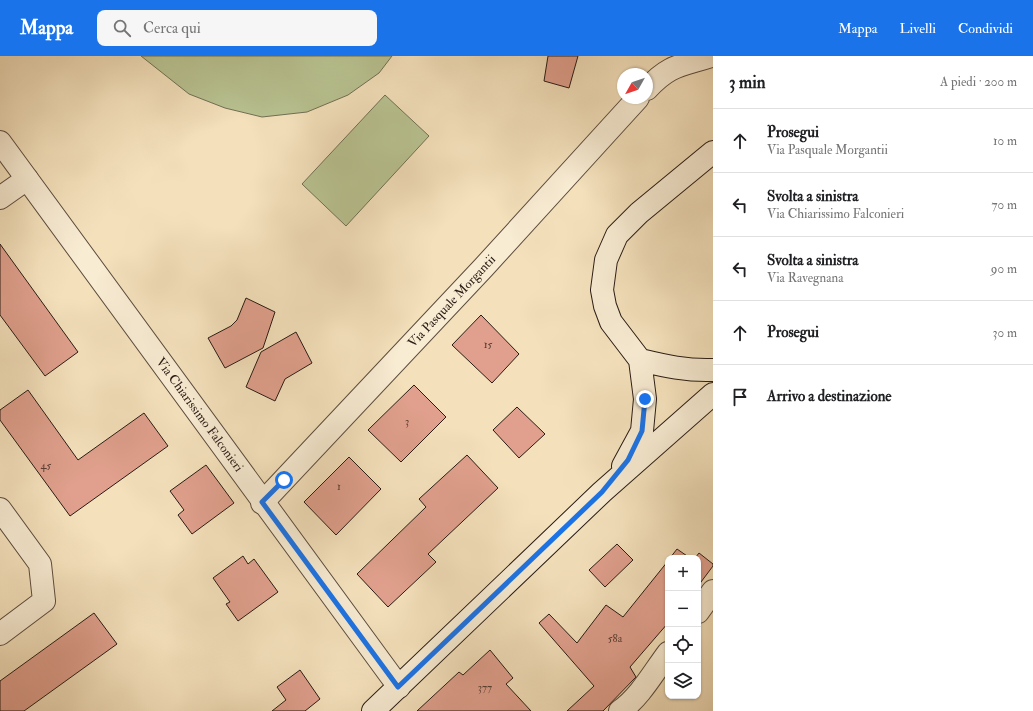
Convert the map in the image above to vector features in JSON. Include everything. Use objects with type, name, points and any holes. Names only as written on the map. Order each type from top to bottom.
[{"type":"street","points":[[653,84],[669,69],[711,56]]},
{"type":"street","name":"Via Pasquale Morgantii","points":[[262,502],[484,267],[633,104]]},
{"type":"street","name":"Via Chiarissimo Falconieri","points":[[0,142],[398,687]]},
{"type":"street","points":[[602,492],[628,460],[642,431],[645,399],[640,360],[615,328],[609,317],[602,290],[606,260],[617,235],[639,213],[713,152]]},
{"type":"street","points":[[0,198],[27,179]]},
{"type":"street","points":[[640,360],[678,369],[693,371],[713,370]]},
{"type":"street","points":[[373,711],[602,492],[713,394]]},
{"type":"street","points":[[0,509],[40,564],[44,601],[0,634]]},
{"type":"street","points":[[701,608],[713,591]]},
{"type":"street","points":[[626,709],[665,657]]},
{"type":"green space","points":[[141,56],[392,56],[379,73],[348,95],[307,112],[262,117],[225,108],[189,94]]},
{"type":"green space","points":[[385,95],[429,136],[346,226],[302,184]]},
{"type":"building","points":[[548,56],[578,56],[569,88],[544,81]]},
{"type":"building","points":[[0,244],[78,352],[45,376],[0,315]]},
{"type":"building","points":[[246,298],[275,312],[263,348],[225,368],[208,338],[231,326],[237,320]]},
{"type":"building","points":[[481,315],[519,354],[492,383],[452,345]]},
{"type":"building","points":[[296,332],[312,363],[285,379],[275,401],[246,387],[261,352]]},
{"type":"building","points":[[414,385],[446,417],[401,462],[368,430]]},
{"type":"building","points":[[28,390],[78,460],[144,413],[168,446],[70,516],[0,420],[0,410]]},
{"type":"building","points":[[517,407],[545,434],[519,458],[493,430]]},
{"type":"building","points":[[467,455],[498,488],[428,554],[436,562],[388,607],[357,574],[426,507],[419,499]]},
{"type":"building","points":[[349,457],[381,489],[336,535],[304,502]]},
{"type":"building","points":[[206,465],[234,503],[192,534],[178,515],[184,510],[170,491]]},
{"type":"building","points":[[617,544],[633,560],[605,587],[589,570]]},
{"type":"building","points":[[677,549],[686,555],[672,555]]},
{"type":"building","points":[[699,553],[713,564],[701,582],[701,555],[697,555]]},
{"type":"building","points":[[243,556],[248,564],[254,559],[278,592],[238,621],[226,604],[230,602],[213,578]]},
{"type":"building","points":[[665,565],[665,626],[630,667],[636,677],[603,711],[567,711],[594,686],[539,623],[549,614],[577,643],[606,605],[623,617]]},
{"type":"building","points":[[94,613],[117,644],[24,711],[0,711],[0,681]]},
{"type":"building","points":[[490,650],[513,678],[506,684],[531,711],[417,711],[459,672],[463,675]]},
{"type":"building","points":[[300,670],[320,699],[305,711],[272,711],[286,700],[277,687]]},
{"type":"route","points":[[284,480],[262,502],[398,687],[602,492],[628,460],[642,431],[645,399]]}]
